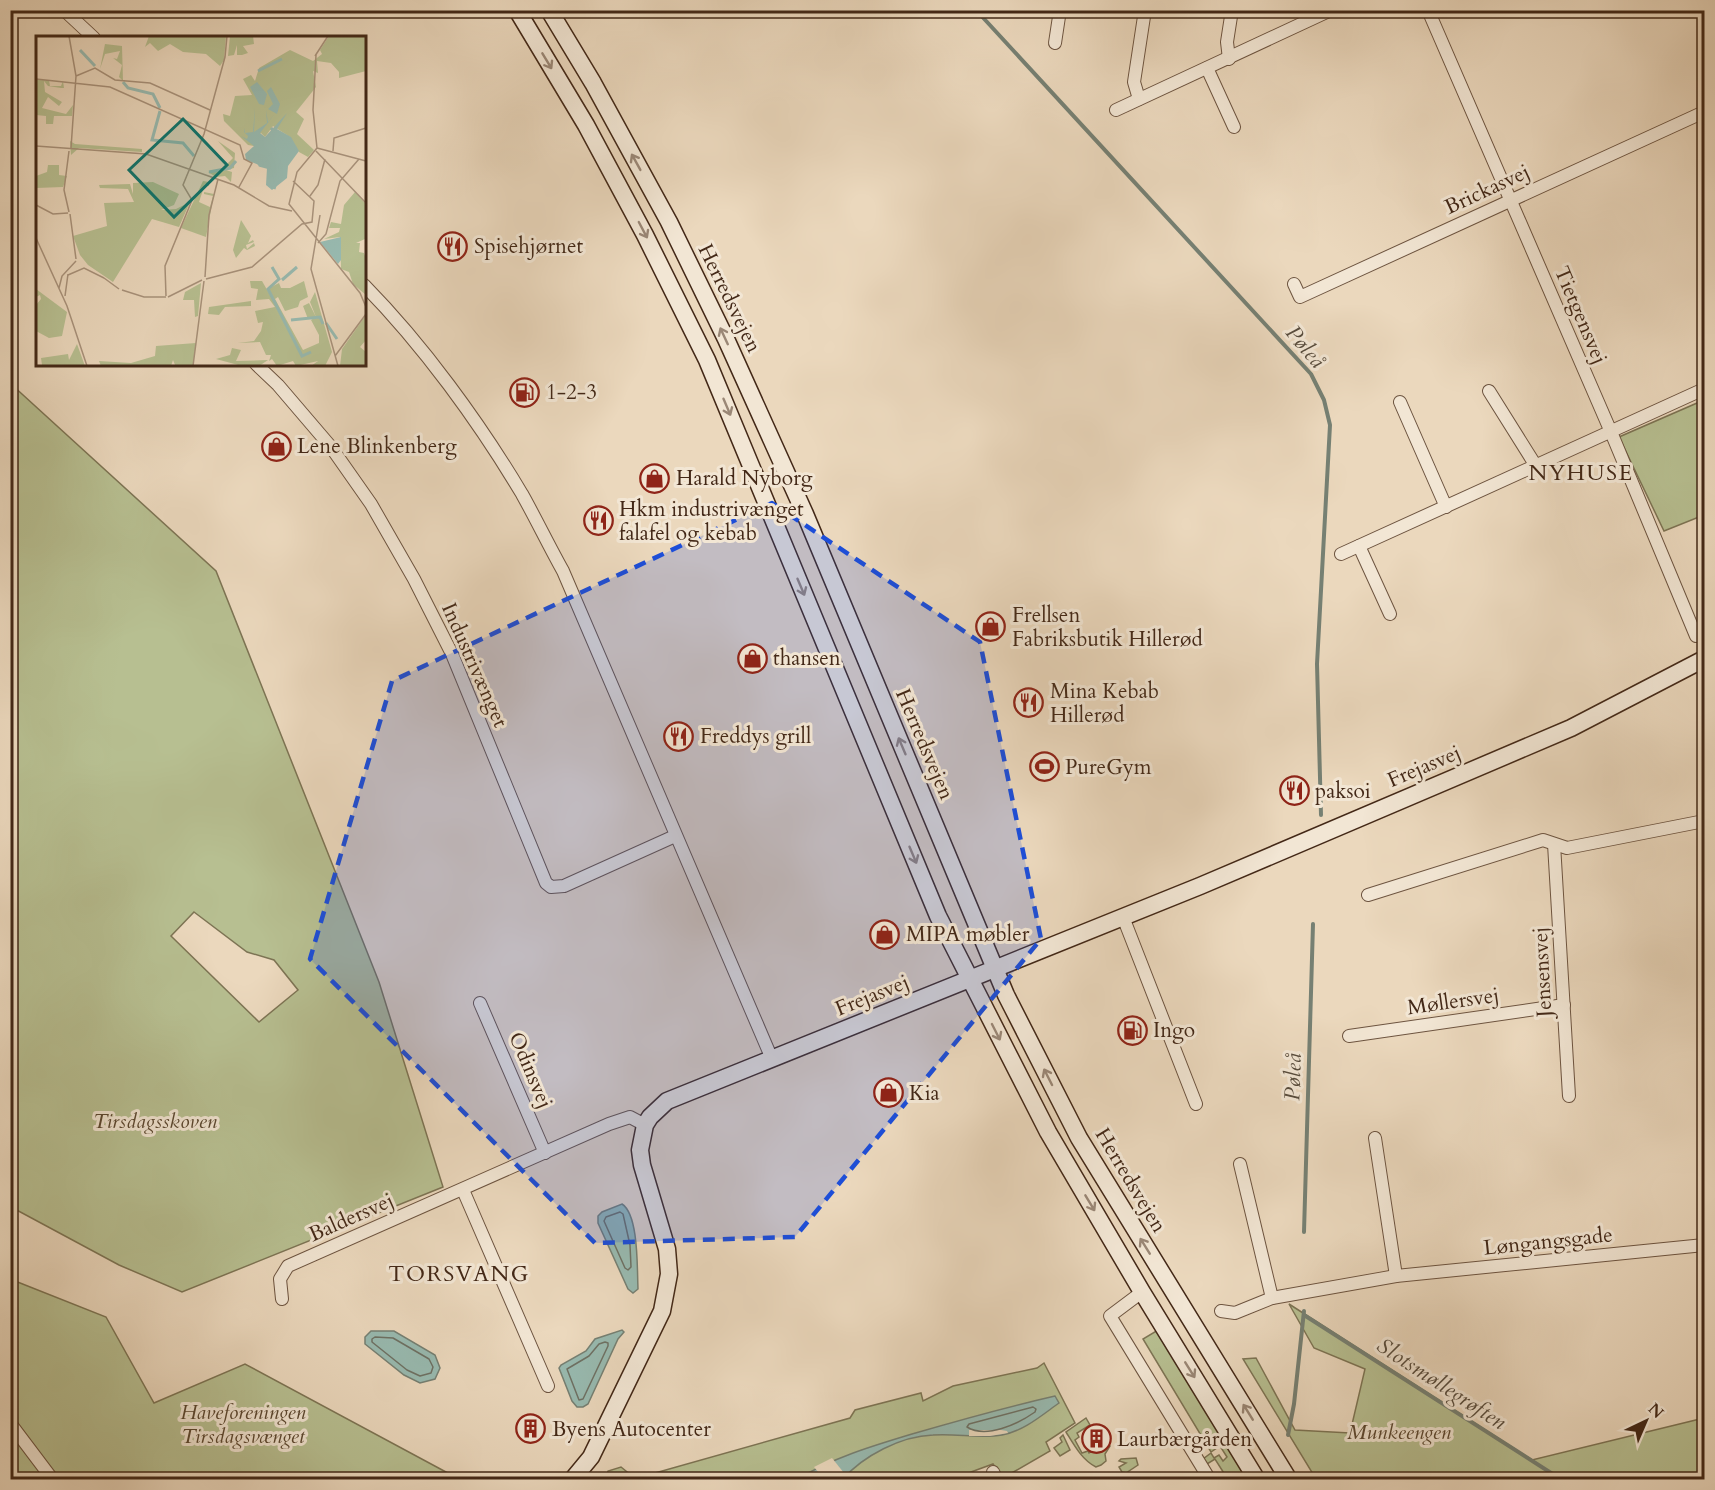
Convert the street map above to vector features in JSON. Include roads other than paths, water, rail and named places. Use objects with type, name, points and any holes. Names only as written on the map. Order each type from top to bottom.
[{"type":"street","points":[[64,10],[92,36]]},
{"type":"street","points":[[517,10],[586,125],[645,234],[707,360],[938,916],[969,980],[1048,1132],[1142,1292],[1257,1479]]},
{"type":"street","name":"Herredsvejen","points":[[549,10],[593,83],[669,222],[726,339],[805,514],[994,968],[1079,1138],[1289,1479]]},
{"type":"street","points":[[1055,43],[1060,10]]},
{"type":"street","points":[[1139,99],[1134,82],[1145,10]]},
{"type":"street","points":[[1229,58],[1227,42],[1232,10]]},
{"type":"street","name":"Tietgensvej","points":[[1428,10],[1611,432],[1696,636]]},
{"type":"street","points":[[1116,110],[1324,12]]},
{"type":"street","points":[[1207,68],[1234,127]]},
{"type":"street","name":"Brickasvej","points":[[1294,284],[1300,297],[1704,112]]},
{"type":"street","points":[[366,287],[432,361],[522,494],[563,572],[772,1059]]},
{"type":"street","name":"Industrivænget","points":[[258,366],[278,385],[331,447],[371,504],[414,579],[452,654],[546,883],[551,887],[564,886],[675,836]]},
{"type":"street","points":[[1341,555],[1704,389]]},
{"type":"street","points":[[1489,391],[1536,466]]},
{"type":"street","points":[[1400,402],[1446,507]]},
{"type":"street","points":[[1359,546],[1390,614]]},
{"type":"street","name":"Frejasvej","points":[[645,1125],[650,1117],[668,1101],[1123,917],[1571,728],[1704,659]]},
{"type":"street","points":[[1368,895],[1544,840],[1567,848],[1704,822]]},
{"type":"street","name":"Jensensvej","points":[[1554,844],[1569,1096]]},
{"type":"street","points":[[1123,917],[1196,1104]]},
{"type":"street","name":"Odinsvej","points":[[480,1003],[545,1153]]},
{"type":"street","name":"Møllersvej","points":[[1349,1036],[1564,1005]]},
{"type":"street","points":[[548,1386],[463,1190],[630,1117],[645,1125],[640,1150],[642,1165],[667,1249],[669,1274],[667,1290],[655,1328],[591,1456],[572,1479]]},
{"type":"street","points":[[1375,1138],[1396,1276]]},
{"type":"street","points":[[1240,1164],[1272,1298]]},
{"type":"street","name":"Baldersvej","points":[[282,1299],[280,1279],[288,1266],[463,1190]]},
{"type":"street","name":"Løngangsgade","points":[[1221,1311],[1235,1312],[1272,1298],[1396,1276],[1704,1245]]},
{"type":"street","points":[[1142,1292],[1110,1316],[1206,1478]]},
{"type":"street","points":[[10,1423],[53,1479]]},
{"type":"water","points":[[622,1204],[632,1219],[636,1243],[638,1289],[633,1293],[628,1289],[598,1223],[598,1216],[602,1212]]},
{"type":"water","points":[[622,1330],[624,1332],[618,1339],[588,1404],[577,1407],[572,1401],[559,1368],[586,1351],[595,1339]]},
{"type":"water","points":[[371,1331],[394,1331],[435,1355],[440,1368],[435,1379],[420,1383],[404,1375],[365,1344],[365,1337]]},
{"type":"water","points":[[1055,1396],[1059,1403],[1032,1422],[1010,1433],[985,1436],[921,1436],[896,1443],[872,1455],[843,1479],[796,1480],[838,1459],[882,1443]]},
{"type":"waterway","name":"Pøleå","points":[[976,10],[1311,374],[1324,400],[1330,425],[1317,664],[1321,815]]},
{"type":"waterway","name":"Pøleå","points":[[1304,1232],[1313,924]]},
{"type":"waterway","name":"Pøleå","points":[[1288,1435],[1294,1404],[1304,1311]]},
{"type":"waterway","name":"Slotsmøllegrøften","points":[[1304,1315],[1562,1480]]},
{"type":"place","name":"Spisehjørnet","points":[[453,246]]},
{"type":"place","name":"1-2-3","points":[[525,392]]},
{"type":"place","name":"Lene Blinkenberg","points":[[276,446]]},
{"type":"place","name":"Harald Nyborg","points":[[655,478]]},
{"type":"place","name":"Hkm industrivænget falafel og kebab","points":[[598,521]]},
{"type":"place","name":"Frellsen Fabriksbutik Hillerød","points":[[991,627]]},
{"type":"place","name":"thansen","points":[[752,658]]},
{"type":"place","name":"Mina Kebab Hillerød","points":[[1029,703]]},
{"type":"place","name":"Freddys grill","points":[[679,736]]},
{"type":"place","name":"PureGym","points":[[1044,767]]},
{"type":"place","name":"paksoi","points":[[1294,791]]},
{"type":"place","name":"MIPA møbler","points":[[885,934]]},
{"type":"place","name":"Ingo","points":[[1132,1030]]},
{"type":"place","name":"Kia","points":[[888,1093]]},
{"type":"place","name":"Byens Autocenter","points":[[531,1429]]},
{"type":"place","name":"Laurbærgården","points":[[1096,1439]]},
{"type":"district","name":"NYHUSE","points":[[1581,472]]},
{"type":"district","name":"TORSVANG","points":[[459,1273]]},
{"type":"park label","name":"Tirsdagsskoven","points":[[155,1121]]},
{"type":"park label","name":"Haveforeningen Tirsdagsvænget","points":[[243,1424]]},
{"type":"park label","name":"Munkeengen","points":[[1399,1432]]}]
